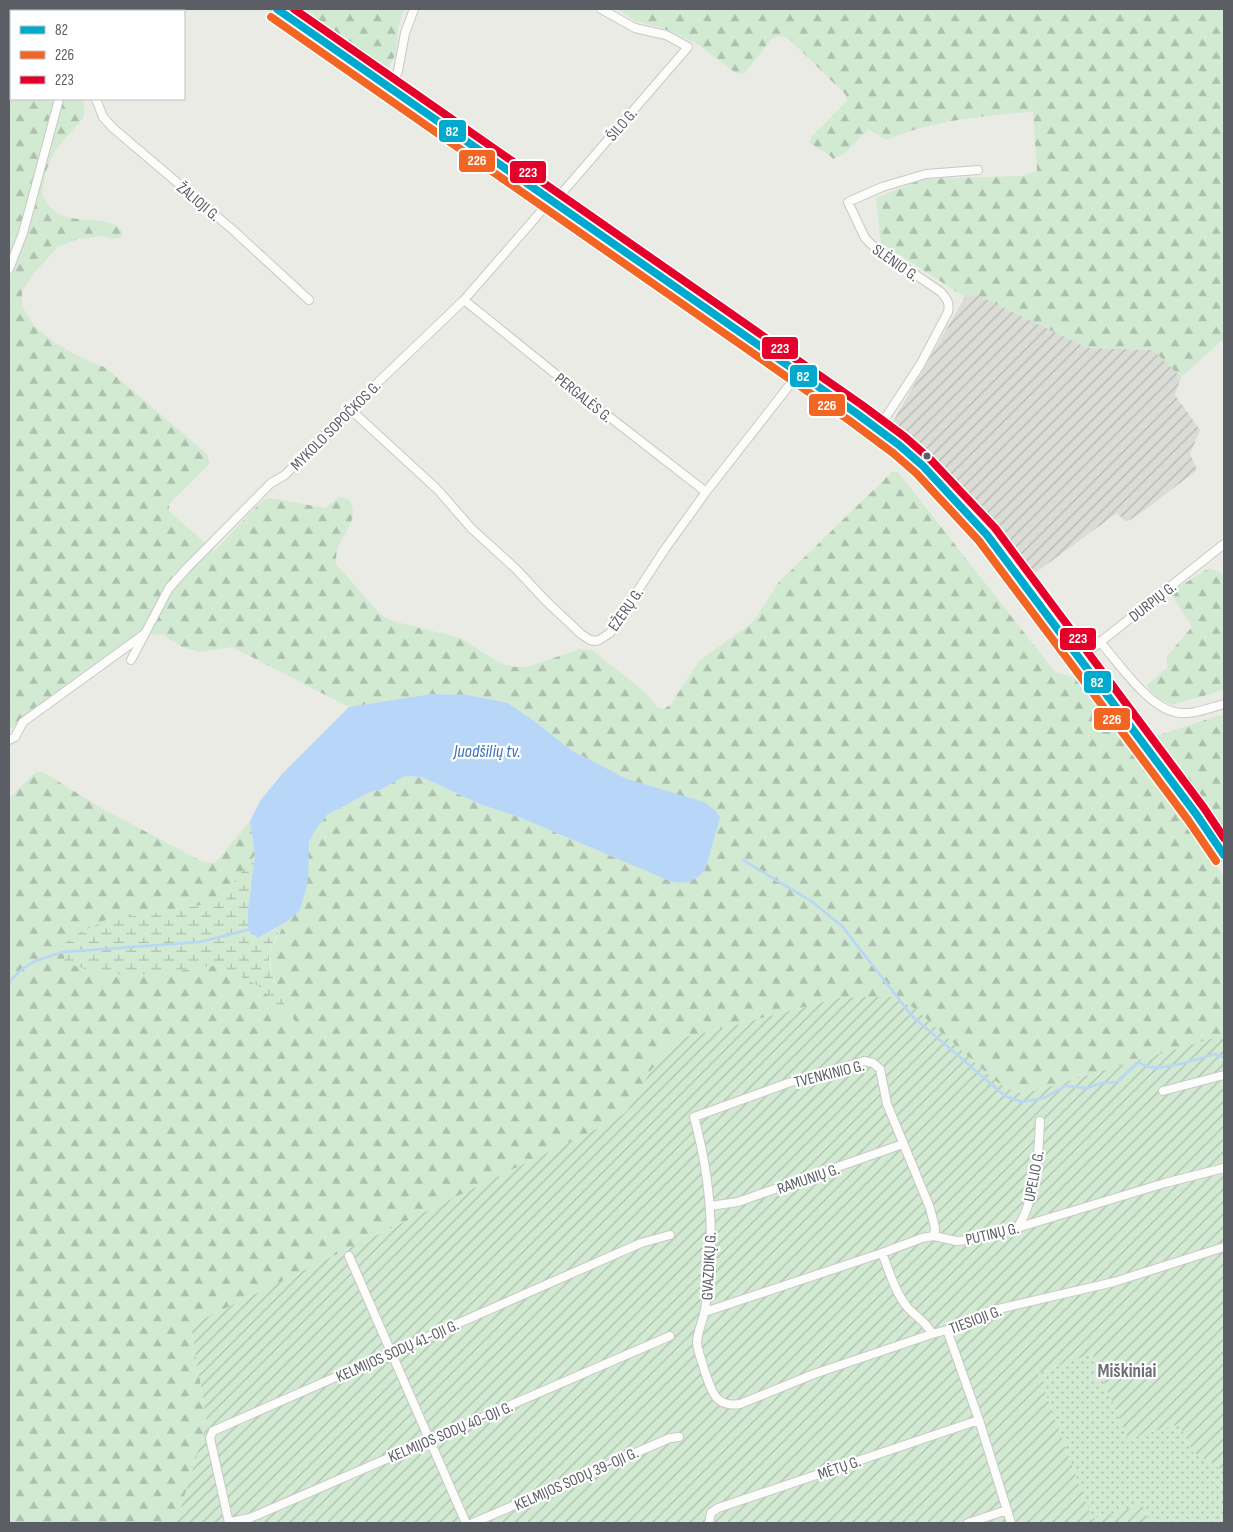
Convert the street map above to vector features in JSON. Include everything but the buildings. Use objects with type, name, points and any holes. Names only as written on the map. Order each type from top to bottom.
[{"type":"main road","points":[[278,9],[878,429],[923,466],[953,496],[987,535],[1196,814],[1224,855]]},
{"type":"street","points":[[391,87],[398,72],[405,33],[414,9]]},
{"type":"street","name":"ŠILO G.","points":[[553,200],[562,193],[688,47],[666,35],[635,28],[601,9]]},
{"type":"street","points":[[9,269],[23,233],[59,100]]},
{"type":"street","name":"ŽALIOJI G.","points":[[96,100],[103,117],[112,128],[233,230],[309,300]]},
{"type":"street","name":"SLĖNIO G.","points":[[878,429],[920,365],[948,312],[949,306],[948,300],[941,292],[872,245],[865,238],[848,202],[882,187],[926,174],[978,170]]},
{"type":"street","name":"MYKOLO SOPOČKOS G.","points":[[131,660],[169,588],[187,568],[271,483],[285,475],[350,409],[464,300],[553,200]]},
{"type":"street","name":"PERGALĖS G.","points":[[464,300],[706,492]]},
{"type":"street","name":"EŽERŲ G.","points":[[350,409],[438,490],[471,528],[516,569],[545,600],[590,640],[599,640],[610,633],[665,549],[706,492],[798,373]]},
{"type":"street","name":"DURPIŲ G.","points":[[1080,658],[1224,544]]},
{"type":"street","points":[[9,740],[15,737],[23,722],[145,634]]},
{"type":"street","points":[[1100,642],[1146,694],[1164,709],[1176,713],[1188,713],[1224,704]]},
{"type":"street","name":"TVENKINIO G.","points":[[694,1117],[788,1083],[868,1061],[880,1069],[887,1104],[930,1208],[934,1236]]},
{"type":"street","points":[[1163,1091],[1224,1075]]},
{"type":"street","name":"GVAZDIKŲ G.","points":[[694,1117],[704,1151],[710,1206],[710,1266],[705,1312],[697,1343],[713,1394],[729,1405]]},
{"type":"street","name":"UPELIO G.","points":[[1017,1228],[1026,1211],[1030,1196],[1038,1157],[1040,1121]]},
{"type":"street","name":"RAMUNIŲ G.","points":[[710,1206],[738,1202],[903,1144]]},
{"type":"street","name":"PUTINŲ G.","points":[[705,1312],[922,1238],[934,1236],[956,1241],[971,1240],[1165,1183],[1224,1168]]},
{"type":"street","name":"KELMIJOS SODŲ 41-OJI G.","points":[[230,1523],[210,1438],[213,1430],[640,1243],[670,1235]]},
{"type":"street","name":"TIESIOJI G.","points":[[729,1405],[740,1404],[814,1374],[947,1330],[990,1311],[1114,1282],[1224,1247]]},
{"type":"street","points":[[882,1253],[907,1307],[930,1328],[932,1334]]},
{"type":"street","points":[[349,1256],[466,1523]]},
{"type":"street","points":[[947,1330],[979,1420],[1011,1523]]},
{"type":"street","name":"KELMIJOS SODŲ 40-OJI G.","points":[[230,1523],[250,1518],[670,1336]]},
{"type":"street","name":"MĖTŲ G.","points":[[709,1523],[711,1513],[718,1508],[979,1420]]},
{"type":"street","name":"KELMIJOS SODŲ 39-OJI G.","points":[[473,1523],[670,1438],[679,1436]]},
{"type":"street","points":[[968,1523],[1007,1510]]},
{"type":"shaded area","points":[[977,295],[1088,348],[1153,350],[1181,377],[1175,395],[1200,430],[1190,454],[1197,470],[1141,513],[1126,522],[1117,513],[1027,579],[942,476],[918,452],[888,430],[965,297]]},
{"type":"green space","points":[[9,9],[138,9],[10,10],[10,100],[84,100],[84,117],[56,149],[45,173],[42,195],[59,214],[77,219],[107,222],[116,225],[123,231],[121,237],[112,239],[101,236],[78,239],[59,246],[36,271],[22,291],[22,306],[34,326],[54,342],[78,356],[106,368],[207,454],[210,463],[169,504],[169,511],[214,551],[264,499],[271,498],[325,508],[339,497],[348,499],[353,511],[351,523],[338,547],[336,564],[379,613],[389,620],[460,638],[500,663],[515,667],[527,667],[580,649],[593,651],[646,693],[658,708],[664,709],[671,704],[699,661],[753,622],[779,582],[892,472],[898,472],[1055,672],[1075,678],[1210,853],[1224,878],[1224,1035],[1034,1091],[1015,1093],[997,1082],[914,1009],[893,997],[838,998],[684,1037],[670,1047],[652,1069],[627,1111],[617,1119],[191,1325],[207,1423],[176,1523],[9,1523],[9,798],[36,772],[43,772],[103,809],[203,862],[215,863],[250,821],[255,855],[218,902],[157,913],[108,919],[62,946],[65,961],[85,969],[122,975],[155,974],[219,965],[262,988],[284,1017],[295,1022],[280,995],[272,973],[269,952],[286,922],[300,910],[309,842],[327,815],[405,776],[422,777],[482,805],[519,817],[670,881],[693,879],[705,870],[663,791],[627,779],[571,750],[508,703],[468,695],[431,694],[349,707],[232,647],[200,652],[182,647],[163,635],[145,634],[136,637],[9,730]]},
{"type":"green space","points":[[294,9],[404,9],[398,27],[396,54],[387,70]]},
{"type":"green space","points":[[618,9],[1224,9],[1224,339],[1181,377],[1153,350],[1088,348],[977,295],[965,297],[881,243],[876,198],[923,179],[1022,176],[1037,171],[1033,112],[959,120],[903,133],[887,140],[868,129],[844,154],[833,159],[810,143],[812,136],[846,102],[846,95],[788,38],[778,36],[771,39],[745,73],[737,74],[696,43],[663,28],[635,21]]},
{"type":"green space","points":[[1209,568],[1221,573],[1224,578],[1224,690],[1172,705],[1153,696],[1147,685],[1167,668],[1167,656],[1192,627],[1173,597],[1176,589]]},
{"type":"green space","points":[[1224,714],[1224,841],[1156,736]]},
{"type":"green space","points":[[255,855],[253,880],[259,938],[286,922],[271,946],[269,961],[274,980],[295,1023],[284,1017],[262,988],[219,965],[155,974],[122,975],[85,969],[65,962],[62,946],[77,934],[108,919],[157,913],[218,902]]},
{"type":"green space","points":[[893,997],[914,1008],[997,1082],[1015,1093],[1034,1091],[1224,1035],[1224,1471],[1193,1452],[1179,1424],[1128,1439],[1092,1354],[1038,1373],[1092,1519],[1142,1505],[1150,1523],[176,1523],[207,1423],[191,1325],[617,1119],[627,1111],[652,1069],[670,1047],[684,1037],[838,998]]},
{"type":"green space","points":[[1092,1354],[1128,1439],[1179,1424],[1193,1452],[1224,1471],[1224,1523],[1150,1523],[1142,1505],[1092,1519],[1038,1373]]},
{"type":"water","name":"Juodšilių tv.","points":[[431,694],[468,695],[508,703],[571,750],[627,779],[704,802],[716,811],[720,818],[705,870],[689,882],[670,881],[519,817],[482,805],[422,777],[405,776],[327,815],[309,842],[308,882],[300,910],[286,922],[258,938],[248,930],[248,911],[255,855],[250,821],[260,801],[282,774],[349,707]]},
{"type":"waterway","points":[[743,860],[811,901],[842,926],[912,1016],[1005,1096],[1022,1102],[1044,1098],[1065,1086],[1088,1088],[1102,1083],[1117,1082],[1138,1062],[1148,1067],[1156,1068],[1182,1064],[1215,1054],[1224,1058]]},
{"type":"waterway","points":[[9,982],[22,969],[35,961],[63,952],[200,942],[251,929]]},
{"type":"transit line","name":"82","points":[[277,9],[856,413],[899,445],[923,466],[987,535],[1196,814],[1224,855]]},
{"type":"transit line","name":"223","points":[[294,9],[862,405],[905,437],[930,459],[995,528],[1204,808],[1224,838]]},
{"type":"transit line","name":"226","points":[[271,17],[850,421],[916,473],[979,541],[1188,820],[1216,861]]},
{"type":"district","name":"Miškiniai","points":[[1127,1370]]}]
